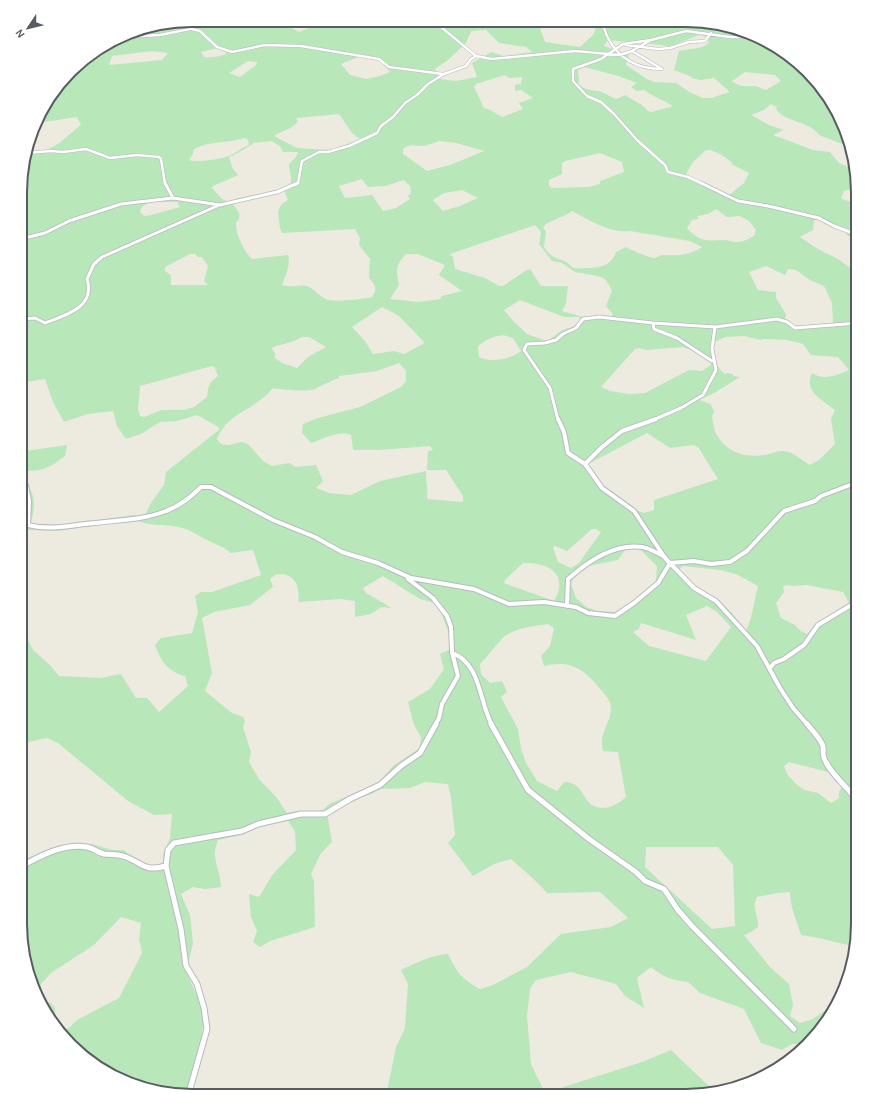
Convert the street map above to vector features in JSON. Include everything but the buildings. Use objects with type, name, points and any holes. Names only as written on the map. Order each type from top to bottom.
[{"type":"street","points":[[441,27],[476,56],[498,59],[575,51],[620,55],[632,51],[651,40]]},
{"type":"street","points":[[603,27],[608,40],[620,55],[633,64],[648,68],[662,69],[632,51]]},
{"type":"street","points":[[139,36],[160,35],[190,29],[200,31],[217,47],[232,52],[265,44],[301,46],[379,59],[389,67],[444,74]]},
{"type":"street","points":[[742,37],[730,37],[710,33],[686,31],[651,40],[623,44],[615,48],[602,59],[574,69],[572,74],[573,81],[587,96],[601,102],[614,114],[637,140],[665,165],[668,172],[688,177],[738,201],[768,206],[819,218],[851,232]]},
{"type":"street","points":[[623,44],[658,49],[670,48],[689,42],[704,41],[710,33]]},
{"type":"street","points":[[27,319],[35,318],[45,323],[80,307],[90,292],[90,283],[87,279],[90,270],[96,262],[105,255],[195,214],[220,205],[277,192],[298,182],[302,161],[319,152],[328,152],[349,146],[377,133],[381,126],[394,117],[405,103],[417,95],[428,84],[444,74],[466,66],[471,59],[476,56]]},
{"type":"street","points":[[32,153],[50,151],[63,152],[86,149],[110,158],[137,155],[159,158],[161,159],[162,177],[173,198]]},
{"type":"street","points":[[27,238],[45,233],[70,221],[121,204],[173,198],[220,205]]},
{"type":"street","points":[[851,324],[795,328],[787,322],[777,319],[715,327],[653,323],[599,317],[582,319],[576,328],[563,334],[556,340],[545,343],[527,344],[524,350],[550,388],[558,420],[564,432],[568,453],[585,464],[602,488],[634,511],[665,558],[694,588],[716,601],[757,646],[793,708],[815,733],[822,747],[822,754],[827,765],[851,792]]},
{"type":"street","points":[[653,323],[654,329],[678,338],[681,342],[689,345],[712,360]]},
{"type":"street","points":[[585,464],[602,447],[622,431],[657,419],[681,408],[702,395],[716,370],[712,360],[713,334],[715,327]]},
{"type":"street","points":[[670,563],[694,561],[711,564],[730,562],[747,551],[784,511],[815,501],[821,496],[851,485]]},
{"type":"street","points":[[27,491],[29,501],[28,525],[35,528],[58,528],[144,518],[166,511],[183,503],[194,496],[201,487],[211,487],[273,520],[315,537],[342,552],[378,564],[411,578],[440,582],[459,588],[474,589],[509,604],[544,602],[576,607],[588,612],[615,616],[634,603],[658,583],[670,563]]},
{"type":"street","points":[[567,606],[568,579],[583,565],[602,555],[623,548],[643,547],[665,558]]},
{"type":"street","points":[[190,1089],[206,1029],[204,1008],[197,984],[186,966],[181,929],[166,866],[168,850],[174,843],[242,831],[258,824],[301,814],[324,814],[350,799],[380,785],[401,766],[420,753],[439,718],[442,704],[458,674],[452,653],[450,624],[443,608],[426,592],[403,575]]},
{"type":"street","points":[[770,668],[774,663],[784,659],[804,645],[818,625],[851,605]]},
{"type":"street","points":[[452,653],[462,658],[474,672],[490,721],[528,790],[589,839],[636,872],[645,881],[664,889],[678,910],[692,926],[794,1029]]},
{"type":"street","points":[[27,863],[38,857],[57,851],[88,847],[104,854],[116,854],[127,857],[142,867],[154,869],[166,866]]},
{"type":"green space","points":[[181,27],[290,27],[299,32],[311,27],[542,27],[540,28],[545,42],[580,47],[593,35],[596,28],[593,27],[708,28],[739,36],[769,49],[787,61],[803,75],[817,91],[834,119],[844,145],[819,135],[810,127],[785,117],[776,109],[777,107],[771,104],[764,110],[751,115],[769,125],[784,130],[773,135],[813,150],[830,152],[839,163],[850,169],[851,181],[851,189],[844,191],[841,198],[851,202],[851,236],[817,219],[814,221],[813,230],[800,237],[849,267],[851,266],[850,945],[801,935],[792,909],[790,892],[757,897],[755,901],[755,908],[758,927],[744,935],[770,967],[789,984],[793,1005],[790,1016],[800,1023],[813,1019],[828,1008],[817,1025],[800,1044],[792,1044],[782,1050],[761,1043],[744,1009],[700,993],[688,982],[668,978],[651,967],[637,978],[644,1008],[625,996],[616,984],[571,972],[536,980],[530,989],[527,1016],[531,1064],[543,1089],[387,1089],[396,1047],[405,1028],[408,984],[401,970],[418,962],[448,954],[454,966],[461,975],[480,989],[493,985],[527,967],[561,934],[611,927],[628,918],[600,892],[547,893],[534,879],[511,859],[494,864],[473,876],[448,843],[455,835],[448,784],[425,782],[410,788],[381,789],[369,795],[353,798],[327,813],[332,842],[321,853],[311,874],[314,881],[315,927],[270,941],[260,947],[253,942],[257,931],[251,917],[249,894],[259,897],[273,874],[296,850],[295,831],[288,821],[254,827],[242,835],[218,840],[215,854],[221,887],[205,889],[193,887],[181,894],[190,915],[193,943],[188,965],[185,969],[198,1000],[203,1018],[200,1046],[187,1089],[160,1086],[119,1072],[91,1055],[65,1029],[69,1028],[77,1020],[119,998],[142,953],[139,939],[141,923],[121,917],[94,945],[51,973],[41,984],[41,989],[28,946],[27,858],[60,845],[92,844],[112,850],[124,850],[142,864],[152,866],[157,865],[163,862],[163,854],[170,838],[172,814],[154,815],[128,801],[58,743],[47,738],[27,742],[27,638],[33,650],[51,666],[59,676],[101,678],[121,674],[136,698],[147,698],[159,712],[188,686],[185,676],[174,672],[166,665],[155,645],[161,638],[192,633],[198,612],[195,596],[201,592],[212,592],[261,575],[253,550],[231,553],[191,531],[173,526],[147,524],[138,521],[100,524],[58,531],[27,530],[27,485],[30,488],[34,499],[34,510],[31,522],[35,525],[63,525],[133,515],[145,515],[151,503],[164,485],[166,472],[220,429],[197,415],[177,421],[160,422],[141,434],[126,439],[117,426],[113,411],[88,414],[64,422],[53,402],[45,379],[27,382],[28,170],[32,152],[51,148],[63,140],[81,125],[77,117],[43,122],[49,109],[61,91],[75,75],[91,61],[109,49],[139,36],[160,30]],"holes":[[[486,30],[499,43],[526,47],[532,52],[504,56],[491,52],[472,63],[477,77],[456,81],[440,79],[435,69],[448,60],[466,43],[471,31]],[[699,35],[707,37],[709,43],[703,47],[679,51],[674,70],[692,77],[691,78],[701,80],[714,78],[730,92],[711,98],[703,98],[691,93],[676,83],[654,82],[626,65],[629,55],[604,46],[608,40],[671,46]],[[218,48],[227,53],[219,56],[204,57],[201,52]],[[152,51],[168,53],[162,60],[109,65],[112,56]],[[361,56],[380,61],[390,72],[366,79],[350,75],[341,64]],[[248,61],[257,62],[256,65],[240,77],[229,73]],[[584,67],[618,76],[637,83],[631,87],[637,91],[644,90],[673,106],[651,112],[626,95],[616,99],[601,92],[583,88],[578,83],[578,70]],[[745,72],[775,75],[781,81],[766,90],[755,86],[742,86],[732,81]],[[505,75],[509,78],[522,77],[521,84],[515,85],[515,91],[521,90],[533,98],[519,103],[523,109],[502,117],[484,108],[474,87],[476,84]],[[339,114],[352,133],[360,139],[331,150],[297,148],[274,136],[296,124],[298,121],[296,118]],[[245,138],[248,140],[249,145],[226,157],[202,161],[189,160],[193,154],[193,151],[203,145]],[[271,141],[280,146],[283,152],[298,152],[296,157],[289,164],[291,183],[267,193],[244,197],[229,202],[222,199],[212,188],[213,186],[238,175],[233,169],[229,157],[254,143]],[[439,141],[456,143],[484,151],[450,165],[427,171],[403,154],[403,149],[408,146],[422,146]],[[706,150],[719,154],[732,162],[731,164],[749,173],[744,183],[728,196],[686,174],[693,162]],[[600,153],[622,162],[624,172],[600,181],[600,184],[588,187],[552,188],[549,186],[549,180],[562,174],[562,163],[565,161]],[[362,179],[368,187],[385,186],[404,180],[410,186],[411,193],[408,196],[410,199],[396,208],[383,211],[372,195],[345,198],[339,186]],[[284,190],[288,200],[282,204],[278,211],[282,233],[355,229],[360,238],[359,245],[370,259],[369,278],[375,287],[374,294],[372,297],[364,299],[331,301],[325,299],[307,286],[282,285],[288,266],[288,255],[252,259],[239,239],[236,229],[236,222],[239,219],[239,215],[232,203]],[[462,190],[478,198],[460,206],[443,211],[433,200],[444,193]],[[152,202],[177,202],[180,207],[144,216],[140,212],[141,208]],[[716,209],[727,217],[740,216],[749,221],[756,230],[754,236],[741,241],[704,240],[691,233],[687,228],[692,220],[698,219],[698,216],[708,214]],[[572,211],[593,222],[615,230],[690,241],[702,247],[688,253],[679,255],[663,255],[655,258],[626,247],[616,252],[614,257],[608,263],[600,267],[575,268],[553,256],[544,247],[546,232],[543,227]],[[535,225],[541,232],[539,244],[552,261],[562,263],[575,272],[598,276],[605,279],[612,290],[606,306],[612,313],[612,316],[583,317],[562,311],[566,303],[568,286],[541,286],[530,269],[503,286],[499,286],[485,278],[455,269],[453,257],[450,254]],[[190,254],[195,254],[198,257],[202,257],[208,266],[204,281],[208,285],[171,285],[171,275],[165,271],[165,267]],[[406,254],[418,254],[445,265],[439,275],[462,291],[442,296],[440,299],[418,302],[390,299],[399,285],[397,275],[398,265]],[[766,266],[785,275],[788,269],[796,270],[810,280],[824,286],[832,303],[833,323],[795,326],[785,319],[786,314],[776,298],[776,292],[758,290],[749,272]],[[520,300],[564,317],[579,317],[580,319],[575,325],[561,331],[547,341],[527,334],[504,310]],[[382,307],[399,316],[424,342],[423,344],[404,354],[394,351],[373,354],[365,341],[352,327]],[[503,335],[513,338],[521,351],[512,356],[494,360],[479,357],[478,347],[486,340]],[[744,336],[761,340],[787,340],[803,344],[811,355],[838,357],[849,370],[826,377],[821,377],[812,373],[810,380],[810,385],[816,395],[835,410],[831,419],[835,444],[819,460],[810,465],[789,452],[782,451],[751,456],[732,451],[722,442],[716,433],[712,416],[714,412],[711,404],[699,400],[716,392],[740,377],[733,376],[733,374],[725,374],[719,368],[713,352],[713,343],[725,337]],[[302,337],[309,337],[326,347],[308,357],[297,368],[282,363],[275,358],[275,353],[272,349],[273,347]],[[682,347],[696,351],[710,361],[711,365],[702,371],[689,370],[645,393],[629,394],[610,391],[601,387],[635,349],[639,348],[646,350]],[[399,363],[406,371],[406,381],[401,387],[360,407],[318,418],[303,424],[302,433],[311,443],[336,434],[346,434],[351,435],[353,449],[355,450],[379,450],[430,446],[433,450],[428,451],[427,470],[446,470],[463,496],[463,502],[427,499],[426,471],[380,481],[351,495],[329,493],[316,488],[323,481],[316,465],[296,467],[289,463],[272,466],[263,461],[248,444],[242,442],[228,445],[221,444],[217,439],[228,423],[266,395],[273,388],[311,390],[339,378],[339,376],[377,371]],[[212,366],[215,368],[218,376],[210,385],[207,397],[194,407],[184,410],[162,410],[144,417],[140,416],[138,409],[140,386]],[[647,433],[670,448],[693,445],[698,447],[718,479],[654,500],[654,510],[644,513],[636,510],[605,488],[588,464]],[[592,529],[596,529],[601,532],[579,563],[571,568],[558,562],[553,547],[555,546],[567,551]],[[637,548],[657,566],[656,582],[633,601],[616,612],[598,611],[586,607],[576,598],[571,584],[573,579],[588,566],[618,560],[626,549]],[[523,563],[532,563],[548,567],[554,572],[558,577],[558,592],[554,601],[504,583],[505,580]],[[683,566],[720,570],[736,574],[758,586],[752,614],[746,631],[731,612],[716,598],[690,583],[679,569]],[[282,574],[287,575],[294,580],[298,588],[298,602],[340,599],[355,601],[355,617],[371,614],[381,607],[392,608],[366,593],[363,588],[383,576],[420,599],[435,603],[440,610],[450,636],[449,650],[440,654],[444,669],[430,689],[408,702],[414,725],[421,737],[420,748],[393,766],[376,785],[329,804],[323,810],[313,814],[298,811],[287,813],[277,798],[259,779],[249,762],[251,752],[243,727],[245,721],[243,717],[232,713],[205,691],[212,673],[202,618],[214,612],[250,605],[273,587],[270,579],[275,575]],[[807,585],[843,592],[849,603],[822,620],[807,634],[795,625],[781,618],[776,603],[784,592],[783,586]],[[707,606],[717,612],[731,627],[706,661],[649,646],[633,632],[639,629],[641,623],[696,640],[686,615]],[[548,624],[554,628],[550,646],[541,656],[544,666],[562,664],[577,668],[590,677],[608,699],[611,710],[602,739],[603,751],[618,752],[626,797],[615,805],[605,808],[596,807],[588,802],[575,785],[570,783],[564,782],[557,791],[537,781],[526,763],[521,749],[518,729],[501,697],[507,692],[502,681],[490,683],[481,674],[480,664],[505,636],[520,629]],[[789,762],[832,773],[843,785],[839,792],[839,798],[831,803],[818,793],[804,790],[787,774],[784,766]],[[646,847],[718,847],[733,865],[735,926],[712,929],[645,867]]]},
{"type":"green space","points":[[67,445],[65,456],[50,466],[35,471],[27,471],[27,451]]},
{"type":"green space","points":[[46,1001],[51,1003],[55,1008],[56,1017]]},
{"type":"green space","points":[[671,1050],[710,1088],[697,1089],[558,1089],[642,1062]]}]
